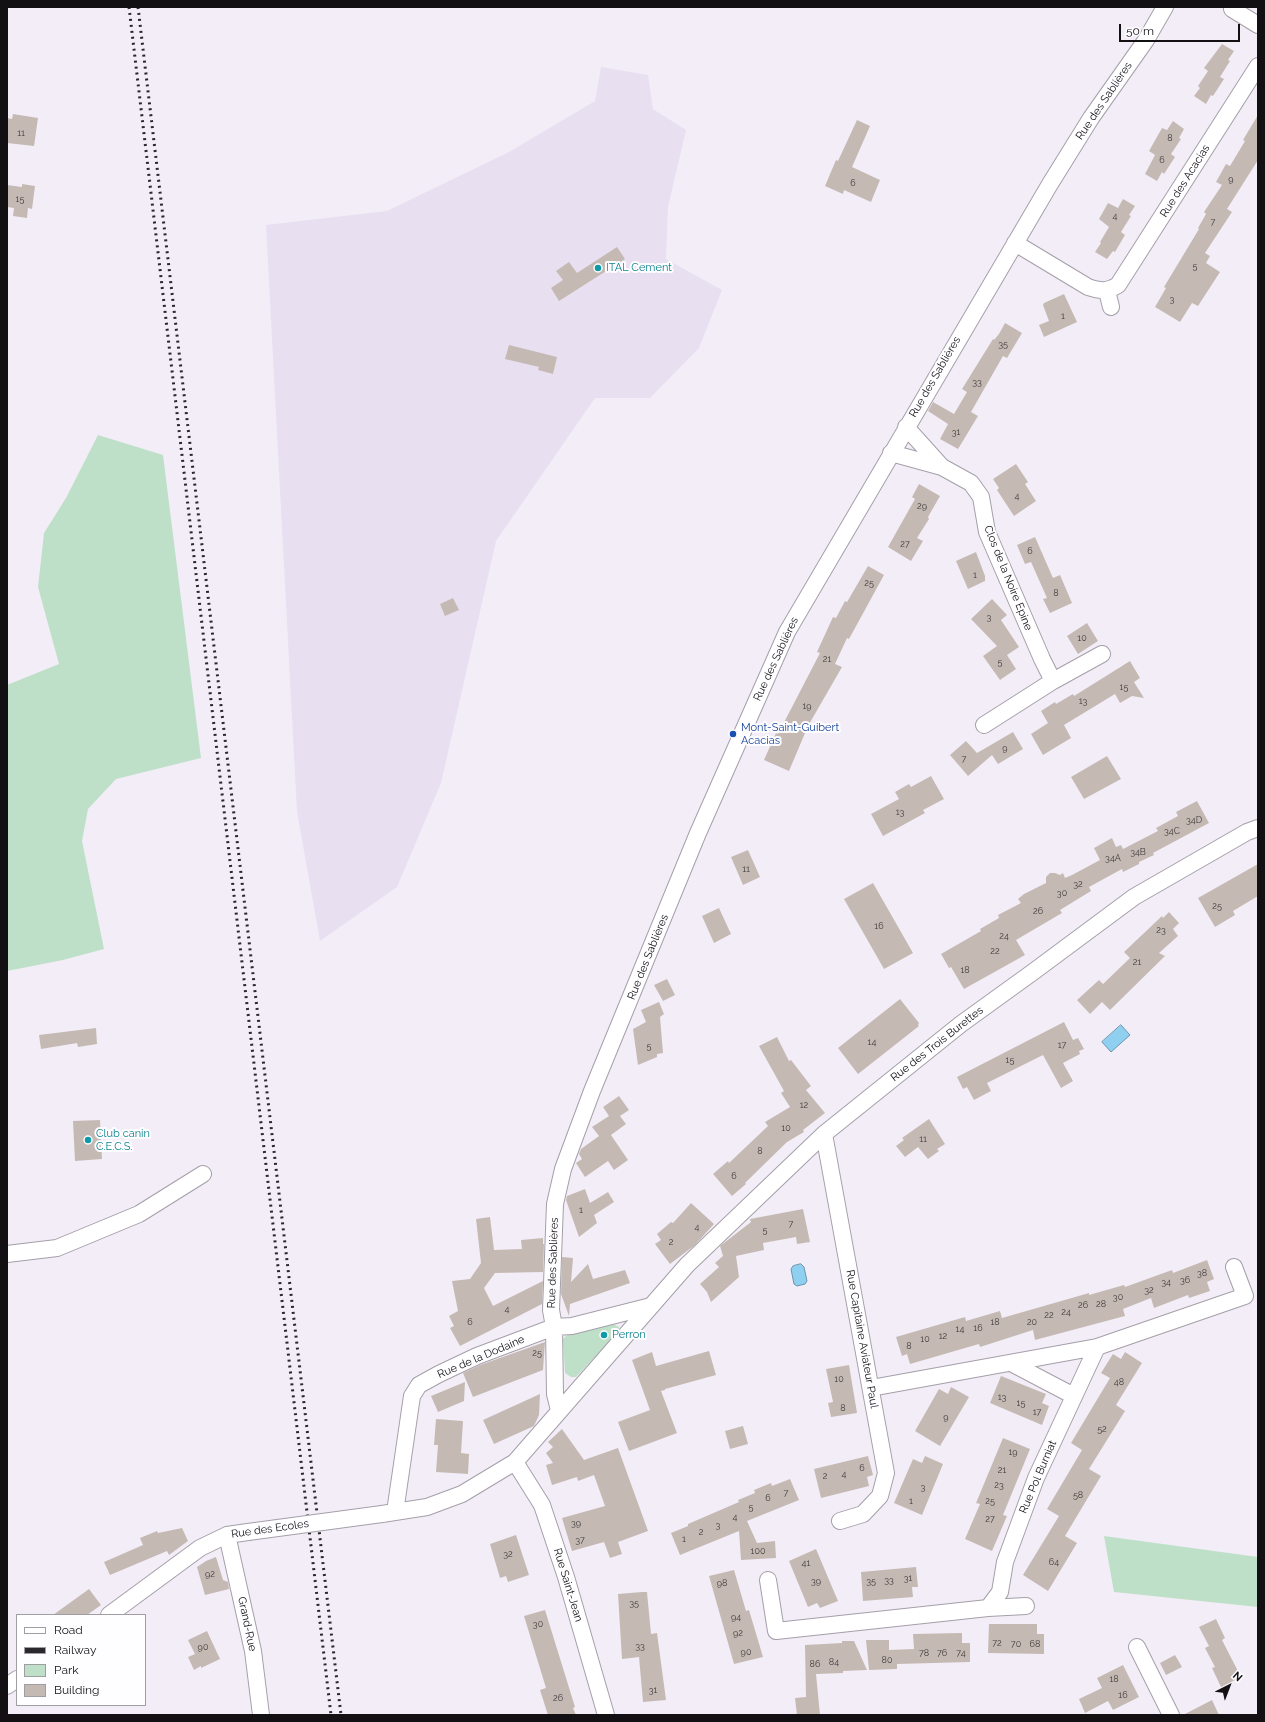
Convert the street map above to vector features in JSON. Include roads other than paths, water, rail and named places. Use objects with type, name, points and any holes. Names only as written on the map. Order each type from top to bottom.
[{"type":"street","name":"Rue des Sablières","points":[[559,1410],[555,1394],[554,1327],[551,1310],[556,1204],[563,1169],[592,1091],[698,833],[787,632],[1015,243],[1091,118],[1146,40],[1165,7]]},
{"type":"street","points":[[1232,9],[1258,25]]},
{"type":"street","name":"Rue des Acacias","points":[[1107,291],[1118,285],[1258,66]]},
{"type":"street","points":[[1015,243],[1088,287],[1099,291],[1107,291],[1111,307]]},
{"type":"street","name":"Clos de la Noire Epine","points":[[906,427],[942,467]]},
{"type":"street","name":"Clos de la Noire Epine","points":[[891,453],[942,467],[971,483],[981,497],[987,532],[1053,681]]},
{"type":"street","points":[[984,725],[1053,681],[1102,654]]},
{"type":"street","name":"Rue des Trois Burettes","points":[[559,1410],[602,1363],[686,1265],[824,1134],[962,1024],[1134,897],[1247,832],[1258,828]]},
{"type":"street","name":"Rue Capitaine Aviateur Paul","points":[[824,1134],[886,1473],[880,1496],[862,1514],[840,1520]]},
{"type":"street","points":[[7,1254],[57,1248],[139,1214],[203,1174]]},
{"type":"street","points":[[871,1388],[1097,1347],[1245,1296],[1234,1267]]},
{"type":"street","name":"Rue de la Dodaine","points":[[388,1513],[412,1396],[419,1385],[438,1374],[477,1356],[554,1327],[572,1326],[651,1306]]},
{"type":"street","name":"Rue Pol Burniat","points":[[988,1608],[1000,1592],[1004,1562],[1036,1478],[1097,1347]]},
{"type":"street","points":[[1011,1363],[1074,1396]]},
{"type":"street","name":"Rue des Ecoles","points":[[111,1614],[200,1548],[227,1535],[427,1507],[462,1494],[515,1462],[559,1410]]},
{"type":"street","name":"Rue Saint-Jean","points":[[515,1462],[542,1505],[566,1577],[606,1715]]},
{"type":"street","name":"Grand-Rue","points":[[227,1535],[253,1651],[262,1715]]},
{"type":"street","points":[[768,1580],[776,1631],[988,1608],[1026,1606]]},
{"type":"street","points":[[1137,1648],[1171,1715]]},
{"type":"street","points":[[7,1686],[16,1680]]},
{"type":"water","points":[[1121,1025],[1130,1035],[1111,1052],[1102,1042]]},
{"type":"water","points":[[801,1264],[804,1267],[807,1281],[805,1284],[797,1286],[794,1284],[791,1269],[793,1266]]},
{"type":"railway","points":[[129,7],[331,1715]]},
{"type":"railway","points":[[138,7],[341,1715]]},
{"type":"place","name":"ITAL Cement","points":[[598,268]]},
{"type":"place","name":"Mont-Saint-Guibert Acacias","points":[[733,734]]},
{"type":"place","name":"Club canin C.E.C.S.","points":[[88,1140]]},
{"type":"place","name":"Perron","points":[[604,1335]]}]
